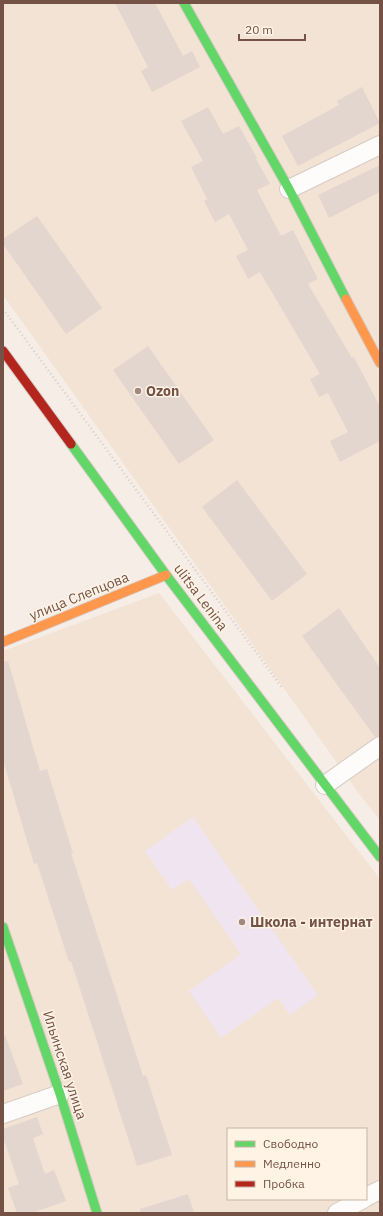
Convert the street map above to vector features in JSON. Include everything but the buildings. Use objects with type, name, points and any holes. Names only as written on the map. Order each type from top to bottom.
[{"type":"street","points":[[184,3],[289,189],[380,363]]},
{"type":"street","points":[[289,189],[380,145]]},
{"type":"street","name":"ulitsa Lenina","points":[[3,351],[166,575],[380,857]]},
{"type":"street","name":"улица Слепцова","points":[[3,642],[166,575]]},
{"type":"street","points":[[326,785],[380,746]]},
{"type":"street","name":"Ильинская улица","points":[[3,927],[60,1094],[97,1213]]},
{"type":"street","points":[[3,1114],[60,1094]]},
{"type":"street","points":[[367,1196],[380,1190]]},
{"type":"street","points":[[337,1213],[361,1200]]},
{"type":"path","points":[[3,309],[284,690]]},
{"type":"shaded area","points":[[3,3],[380,3],[380,820],[360,795],[3,295]]},
{"type":"shaded area","points":[[159,593],[380,879],[380,1213],[3,1213],[3,651]]},
{"type":"shaded area","name":"Школа - интернат","points":[[193,817],[318,995],[290,1015],[278,998],[221,1038],[189,991],[241,954],[189,879],[172,890],[145,851]]},
{"type":"traffic: fast","points":[[184,3],[289,189],[346,299]]},
{"type":"traffic: fast","points":[[71,444],[166,575],[380,857]]},
{"type":"traffic: fast","points":[[3,927],[60,1094],[97,1213]]},
{"type":"traffic: slow","points":[[346,299],[380,363]]},
{"type":"traffic: slow","points":[[3,642],[166,575]]},
{"type":"traffic: jam","points":[[3,351],[71,444]]},
{"type":"place","name":"Ozon","points":[[138,391]]},
{"type":"place","name":"Школа - интернат","points":[[242,922]]}]
